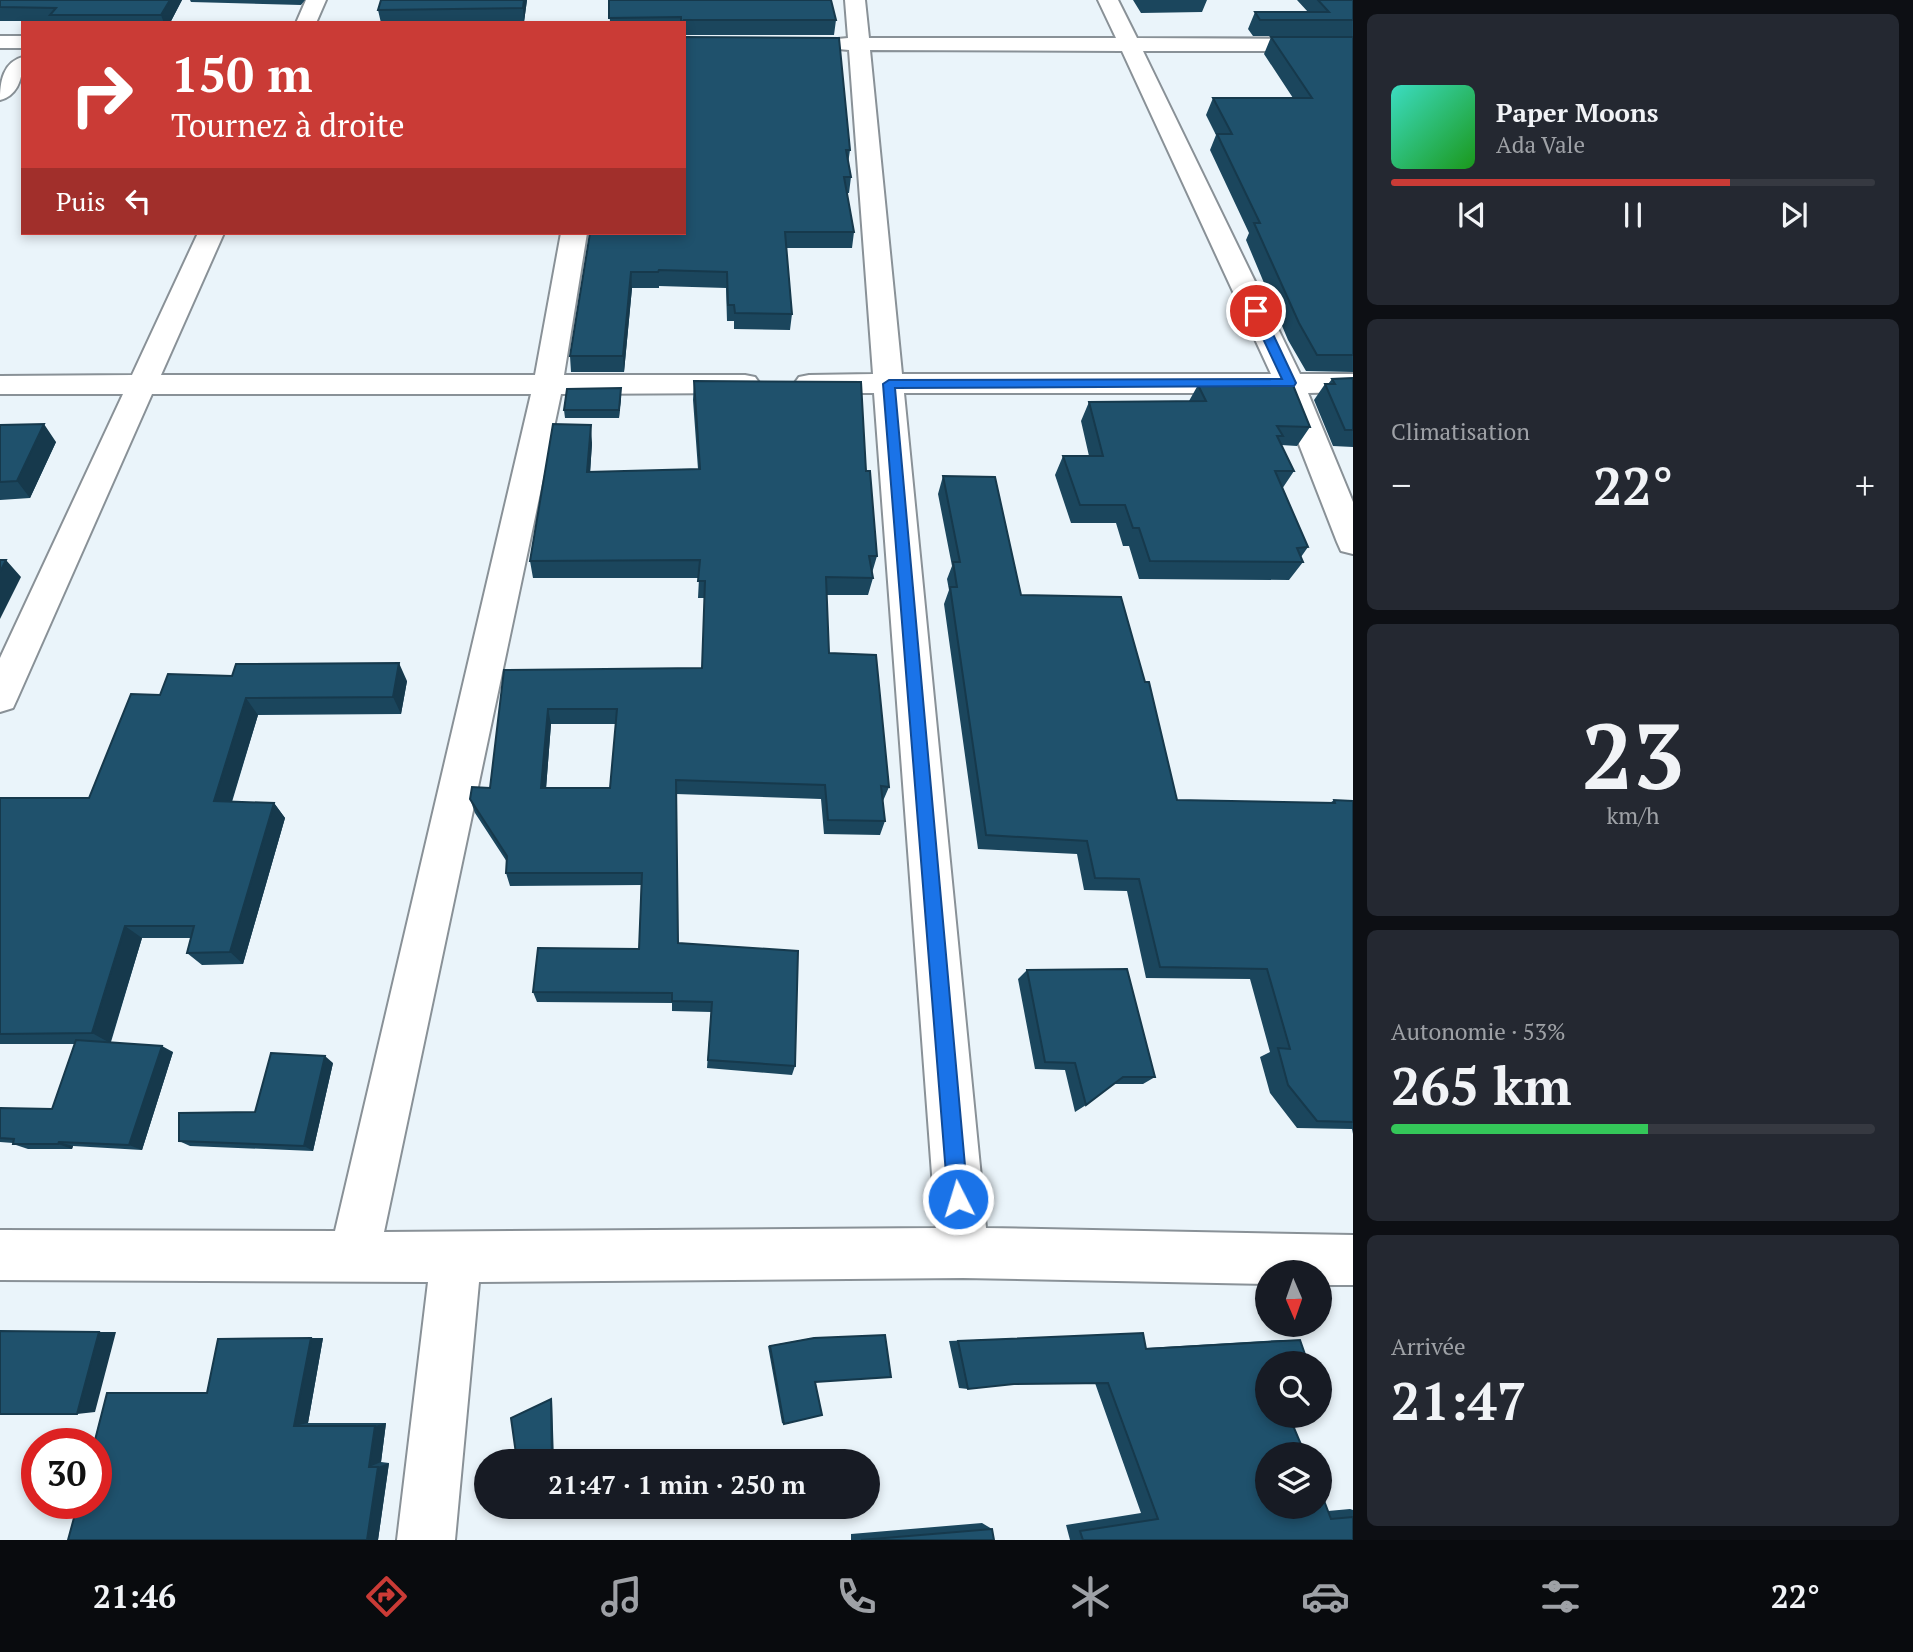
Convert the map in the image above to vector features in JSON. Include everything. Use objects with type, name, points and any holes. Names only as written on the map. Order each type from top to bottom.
[{"type":"street","points":[[307,21],[316,0]]},
{"type":"street","points":[[855,0],[963,1253]]},
{"type":"street","points":[[1108,0],[1290,383],[1353,542]]},
{"type":"street","points":[[0,42],[21,42]]},
{"type":"street","points":[[819,44],[1353,45]]},
{"type":"street","points":[[0,93],[21,66]]},
{"type":"street","points":[[0,697],[210,235]]},
{"type":"street","points":[[354,1257],[548,384],[574,235]]},
{"type":"street","points":[[0,385],[1353,383]]},
{"type":"street","points":[[0,1255],[456,1257],[963,1253],[1353,1260]]},
{"type":"street","points":[[426,1540],[456,1257]]},
{"type":"building","points":[[0,0],[170,0],[161,15],[50,15],[56,8],[0,7]]},
{"type":"building","points":[[381,0],[524,0],[523,8],[378,10]]},
{"type":"building","points":[[609,0],[831,0],[836,20],[681,21],[681,17],[609,18]]},
{"type":"building","points":[[1318,0],[1353,0],[1353,20],[1260,20],[1255,12],[1329,12]]},
{"type":"building","points":[[686,37],[839,38],[850,150],[846,150],[851,177],[844,177],[854,232],[785,232],[792,314],[735,313],[734,305],[728,305],[727,272],[631,272],[623,356],[570,356],[590,235],[686,235]]},
{"type":"building","points":[[1271,37],[1353,37],[1353,355],[1317,355],[1299,323],[1254,223],[1260,223],[1217,134],[1232,134],[1213,98],[1312,98]]},
{"type":"building","points":[[1353,378],[1353,430],[1345,430],[1325,384],[1335,384],[1332,379]]},
{"type":"building","points":[[694,381],[861,382],[866,471],[870,471],[877,556],[869,556],[873,578],[826,577],[829,653],[876,655],[889,787],[881,786],[885,821],[828,820],[825,785],[676,780],[678,943],[798,951],[795,1066],[708,1060],[712,1002],[672,1001],[672,993],[533,992],[538,948],[639,949],[642,873],[506,873],[507,856],[470,799],[472,787],[490,788],[504,670],[702,668],[705,581],[698,581],[700,560],[530,561],[553,424],[591,425],[587,472],[700,469]],"holes":[[[548,709],[617,709],[610,788],[541,788]]]},
{"type":"building","points":[[1198,385],[1293,385],[1310,427],[1277,426],[1283,436],[1277,436],[1294,471],[1275,471],[1308,547],[1297,548],[1303,562],[1150,561],[1139,528],[1133,528],[1125,505],[1080,505],[1063,456],[1103,456],[1089,402],[1206,401]]},
{"type":"building","points":[[621,388],[619,410],[564,410],[567,389]]},
{"type":"building","points":[[44,424],[17,481],[0,482],[0,425]]},
{"type":"building","points":[[943,476],[995,477],[1021,595],[1121,597],[1145,682],[1149,682],[1177,800],[1335,803],[1334,800],[1353,801],[1353,1122],[1317,1121],[1288,1085],[1278,1048],[1290,1049],[1267,969],[1160,967],[1139,879],[1095,878],[1087,841],[986,835],[950,587],[957,587],[953,562],[960,562]]},
{"type":"building","points":[[0,560],[6,560],[0,572]]},
{"type":"building","points":[[399,663],[393,697],[246,698],[214,801],[274,803],[230,952],[187,953],[194,926],[125,926],[92,1033],[0,1034],[0,798],[89,798],[131,694],[160,695],[168,674],[232,676],[236,664]]},
{"type":"building","points":[[1127,969],[1155,1077],[1123,1077],[1086,1105],[1075,1063],[1045,1062],[1027,970]]},
{"type":"building","points":[[76,1040],[162,1046],[129,1145],[59,1142],[13,1144],[14,1139],[0,1138],[0,1108],[52,1109]]},
{"type":"building","points":[[271,1053],[325,1056],[304,1146],[179,1141],[179,1113],[255,1112]]},
{"type":"building","points":[[0,1331],[99,1332],[77,1414],[0,1414]]},
{"type":"building","points":[[1143,1333],[1146,1349],[1300,1340],[1304,1351],[1255,1351],[1255,1428],[1294,1428],[1300,1442],[1255,1442],[1255,1519],[1353,1517],[1353,1540],[1083,1540],[1080,1531],[1158,1519],[1108,1383],[1014,1384],[968,1389],[958,1341]]},
{"type":"building","points":[[885,1335],[891,1377],[815,1382],[822,1415],[784,1424],[770,1346],[814,1338]]},
{"type":"building","points":[[311,1338],[294,1426],[375,1426],[369,1467],[378,1467],[367,1540],[68,1540],[74,1519],[112,1519],[112,1428],[98,1428],[107,1393],[207,1393],[218,1339]]},
{"type":"building","points":[[551,1399],[552,1449],[515,1449],[511,1418]]},
{"type":"building","points":[[992,1529],[994,1540],[861,1540]]},
{"type":"route","points":[[958,1199],[889,384],[1290,383],[1256,311]]}]
